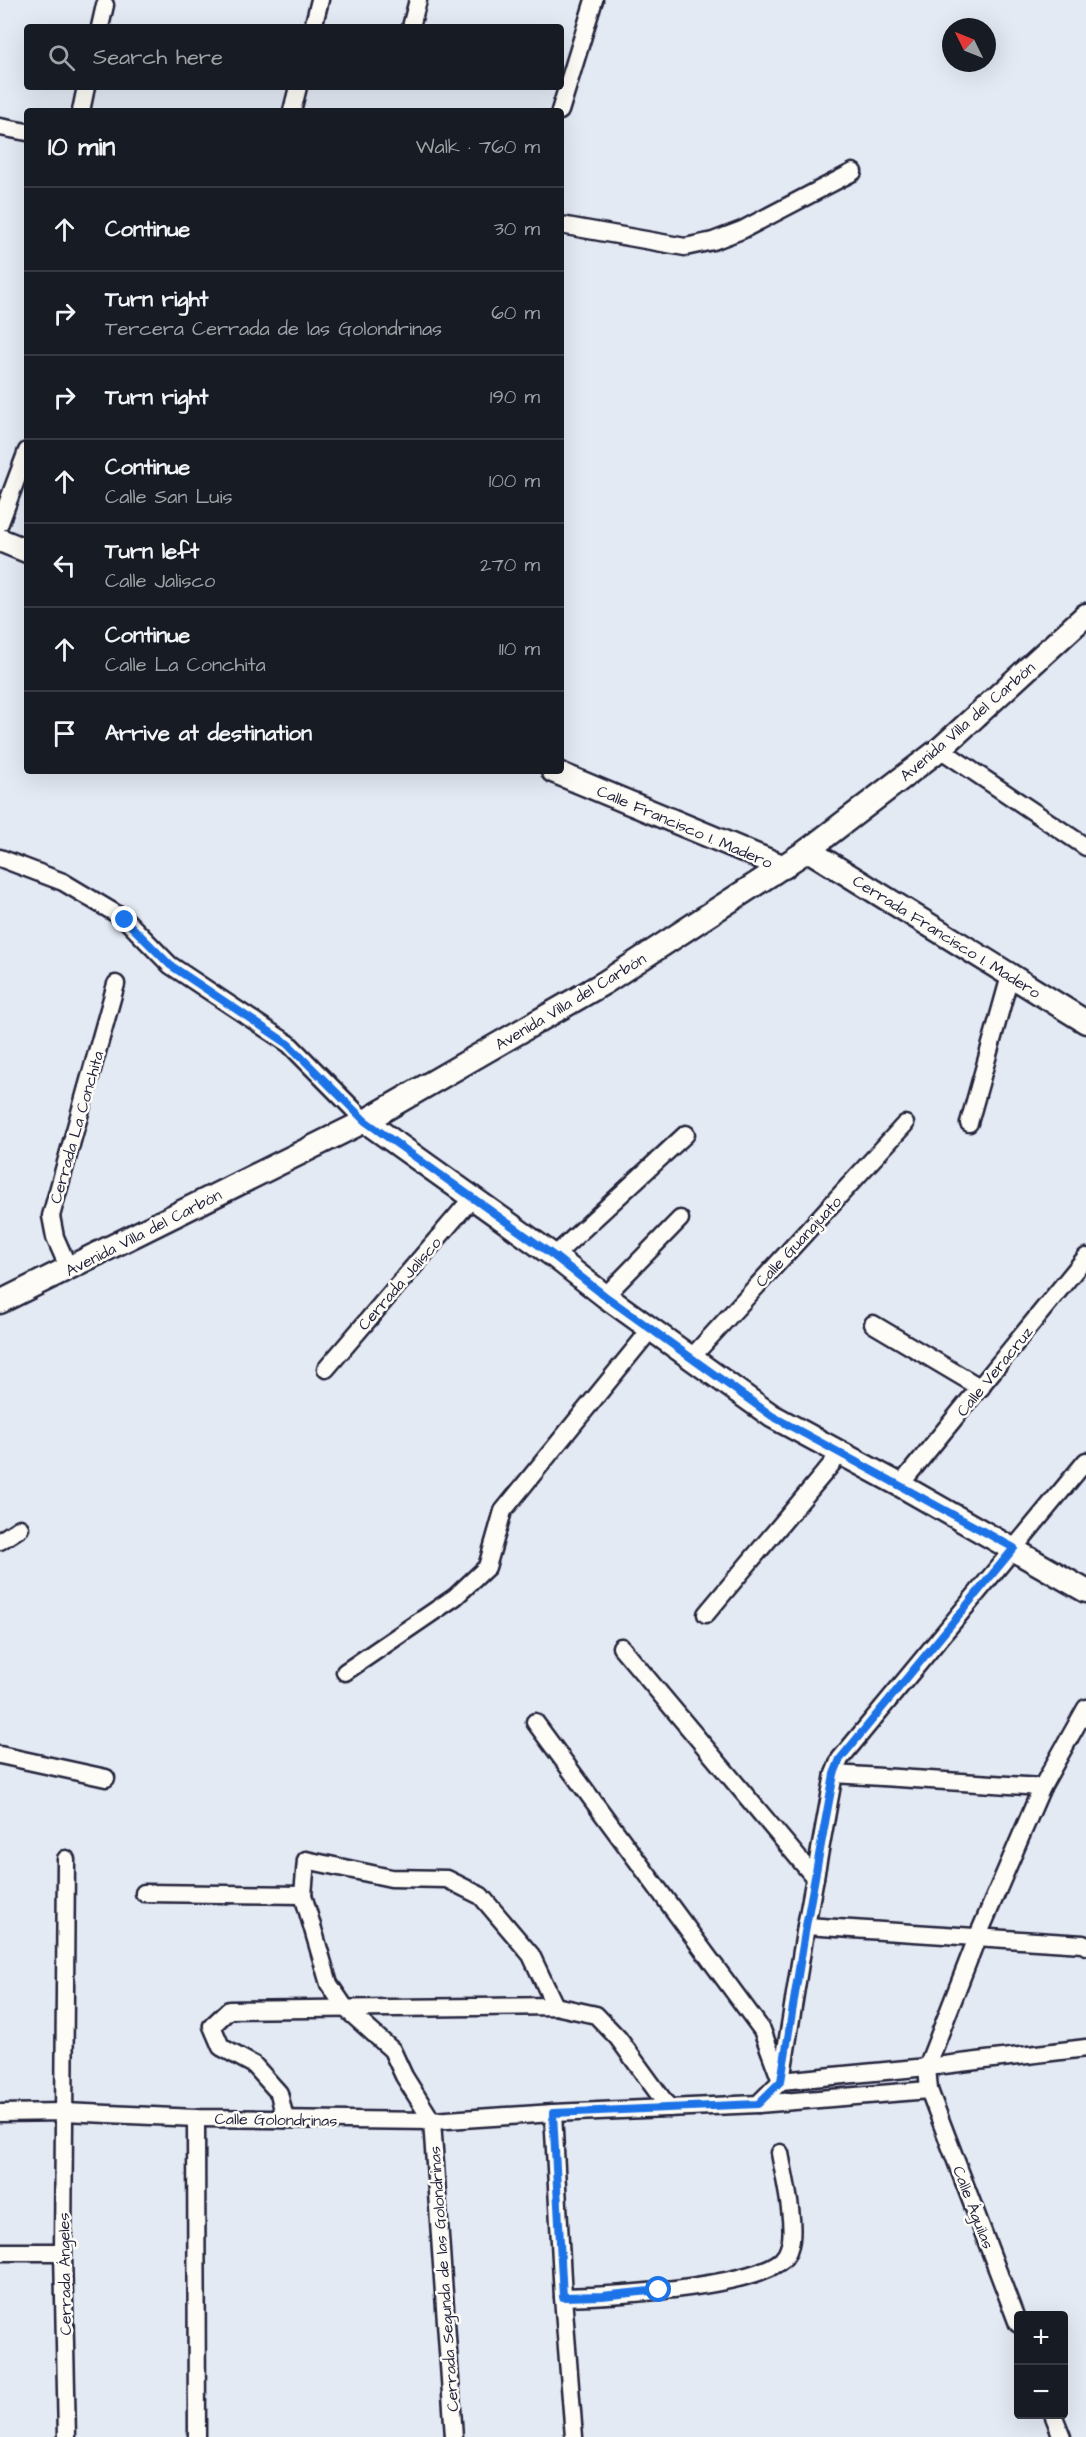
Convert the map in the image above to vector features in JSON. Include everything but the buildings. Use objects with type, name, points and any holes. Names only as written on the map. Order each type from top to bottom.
[{"type":"street","points":[[314,24],[320,0]]},
{"type":"street","points":[[412,24],[418,0]]},
{"type":"street","points":[[561,108],[594,0]]},
{"type":"street","points":[[101,24],[105,5]]},
{"type":"street","points":[[82,108],[85,90]]},
{"type":"street","points":[[293,108],[297,90]]},
{"type":"street","points":[[0,127],[24,131]]},
{"type":"street","points":[[564,226],[686,247],[713,241],[741,230],[853,172]]},
{"type":"street","points":[[0,523],[24,459]]},
{"type":"street","points":[[0,540],[24,550]]},
{"type":"street","name":"Avenida Villa del Carbón","points":[[0,1302],[365,1121],[604,983],[808,850],[940,749],[1086,615]]},
{"type":"street","points":[[940,749],[1086,847]]},
{"type":"street","name":"Calle Francisco I. Madero","points":[[560,774],[784,867]]},
{"type":"street","name":"Cerrada Francisco I. Madero","points":[[808,850],[1086,1023]]},
{"type":"street","points":[[0,858],[79,890],[125,920],[170,965],[288,1044],[365,1121],[473,1197],[605,1296],[772,1416],[1014,1548],[1086,1591]]},
{"type":"street","points":[[969,1123],[1010,976]]},
{"type":"street","name":"Cerrada La Conchita","points":[[69,1269],[55,1237],[51,1216],[116,984]]},
{"type":"street","name":"Calle Guanajuato","points":[[691,1358],[905,1124]]},
{"type":"street","points":[[554,1256],[686,1134]]},
{"type":"street","name":"Cerrada Jalisco","points":[[326,1369],[473,1197]]},
{"type":"street","points":[[605,1296],[680,1220]]},
{"type":"street","name":"Calle Veracruz","points":[[900,1485],[1086,1257]]},
{"type":"street","points":[[873,1324],[981,1388]]},
{"type":"street","points":[[345,1672],[456,1597],[487,1567],[503,1511],[651,1329]]},
{"type":"street","points":[[706,1614],[841,1453]]},
{"type":"street","points":[[758,2104],[781,2081],[806,1926],[834,1774],[840,1759],[1086,1461]]},
{"type":"street","points":[[0,1541],[20,1528]]},
{"type":"street","points":[[621,1647],[815,1878]]},
{"type":"street","points":[[927,2067],[977,1938],[1042,1787],[1086,1708]]},
{"type":"street","points":[[535,1722],[762,2030],[781,2081]]},
{"type":"street","points":[[0,1755],[106,1778]]},
{"type":"street","points":[[834,1774],[1042,1787]]},
{"type":"street","name":"Cerrada Ángeles","points":[[66,1859],[63,2253],[67,2437]]},
{"type":"street","points":[[432,2121],[404,2076],[392,2050],[346,2009],[329,1984],[303,1895],[306,1860],[391,1878],[447,1879],[480,1896],[531,1954],[555,2006]]},
{"type":"street","points":[[144,1893],[303,1895]]},
{"type":"street","points":[[806,1926],[1086,1946]]},
{"type":"street","points":[[285,2120],[279,2093],[254,2065],[221,2047],[212,2026],[229,2010],[555,2006],[596,2014],[618,2038],[669,2109]]},
{"type":"street","points":[[781,2081],[1086,2048]]},
{"type":"street","name":"Calle Águilas","points":[[927,2067],[928,2090],[1014,2314]]},
{"type":"street","name":"Calle Golondrinas","points":[[0,2113],[64,2112],[196,2118],[432,2121],[758,2104],[928,2090]]},
{"type":"street","points":[[553,2113],[563,2297],[574,2437]]},
{"type":"street","points":[[196,2118],[196,2437]]},
{"type":"street","name":"Cerrada Segunda de las Golondrinas","points":[[432,2121],[454,2437]]},
{"type":"street","points":[[563,2297],[602,2296],[714,2283],[754,2273],[784,2259],[790,2246],[792,2229],[780,2153]]},
{"type":"street","points":[[0,2252],[63,2253]]},
{"type":"street","points":[[1055,2419],[1062,2437]]},
{"type":"route","points":[[125,920],[170,965],[288,1044],[314,1067],[334,1091],[365,1121],[473,1197],[605,1296],[772,1416],[1014,1548],[840,1759],[834,1774],[806,1926],[781,2081],[758,2104],[553,2113],[563,2297],[602,2296],[659,2290]]}]
